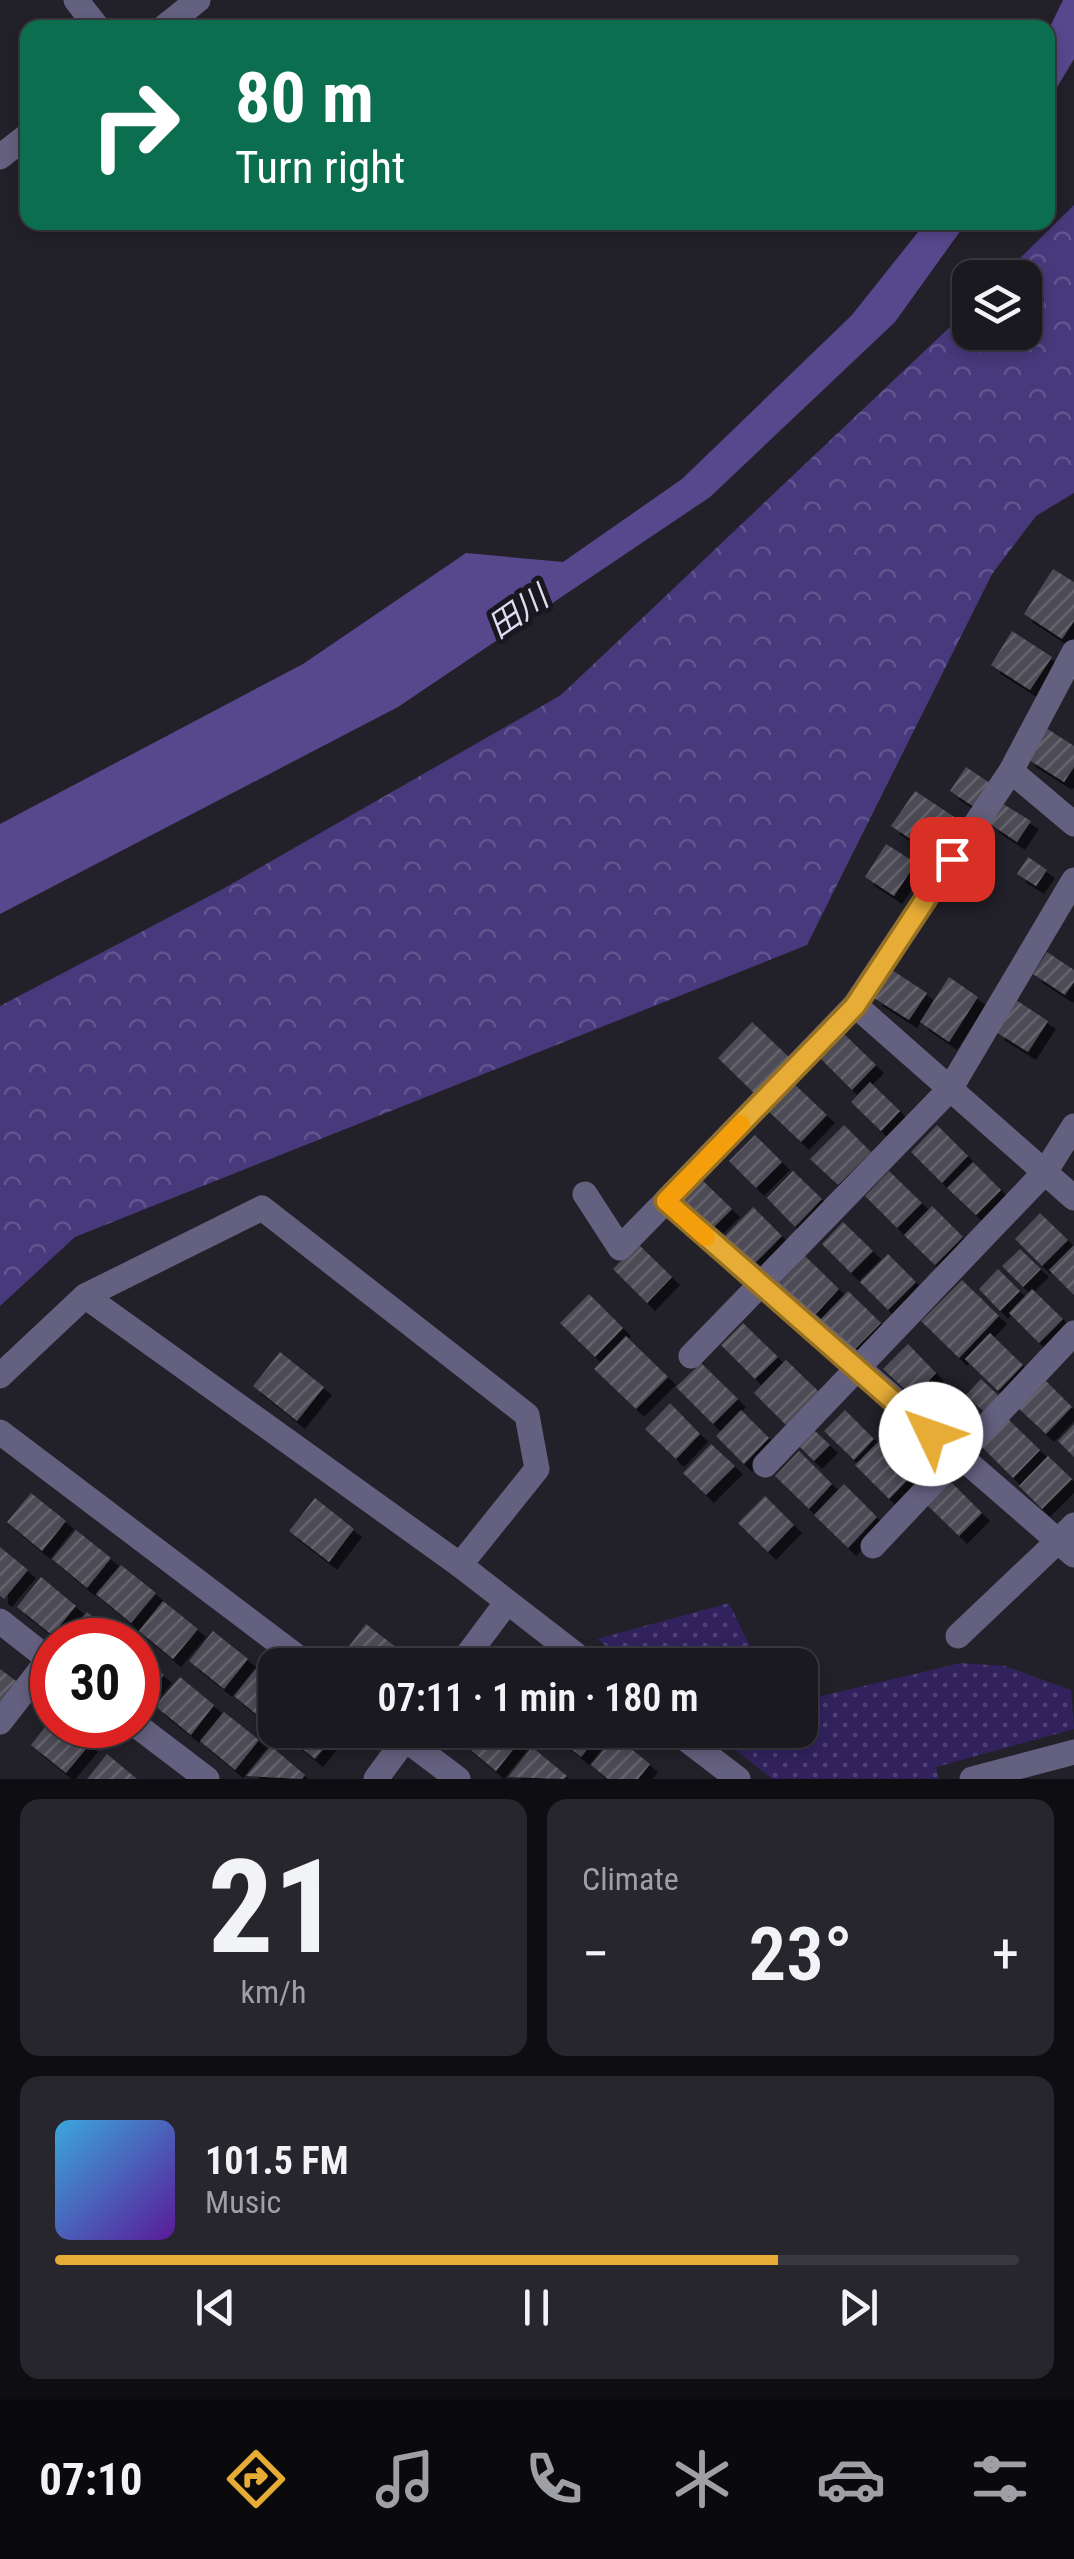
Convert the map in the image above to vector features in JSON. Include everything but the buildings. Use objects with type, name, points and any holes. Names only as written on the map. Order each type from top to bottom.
[{"type":"street","points":[[76,0],[92,20]]},
{"type":"street","points":[[173,20],[198,0]]},
{"type":"street","points":[[0,157],[20,141]]},
{"type":"street","points":[[586,1194],[620,1248],[855,1006],[1010,771],[1074,652]]},
{"type":"street","points":[[1010,771],[1074,824]]},
{"type":"street","points":[[691,1356],[950,1089],[1074,880]]},
{"type":"street","points":[[855,1006],[1074,1198]]},
{"type":"street","points":[[766,1464],[1045,1172],[1074,1126]]},
{"type":"street","points":[[666,1201],[956,1455],[1068,1540],[958,1636]]},
{"type":"street","points":[[0,1376],[85,1296],[262,1208],[527,1414],[536,1469],[460,1565]]},
{"type":"street","points":[[85,1296],[460,1565],[568,1648]]},
{"type":"street","points":[[873,1546],[1074,1333]]},
{"type":"street","points":[[0,1432],[286,1648]]},
{"type":"street","points":[[473,1648],[507,1602]]},
{"type":"street","points":[[0,1621],[30,1644]]},
{"type":"street","points":[[0,1722],[30,1686]]},
{"type":"street","points":[[160,1743],[207,1779]]},
{"type":"street","points":[[376,1779],[395,1748]]},
{"type":"street","points":[[422,1748],[458,1779]]},
{"type":"street","points":[[698,1748],[738,1779]]},
{"type":"street","points":[[972,1779],[1074,1752]]},
{"type":"green space","points":[[1074,205],[1074,493],[1036,516],[992,574],[807,945],[75,1237],[0,1306],[0,1006],[221,890],[561,695],[952,325],[952,350],[1042,350],[1042,260],[1018,260],[1049,230],[1055,230],[1055,224]]},
{"type":"shaded area","points":[[729,1603],[751,1648],[608,1648],[597,1639]]},
{"type":"shaded area","points":[[961,1663],[1005,1666],[1071,1690],[1074,1729],[936,1767],[939,1779],[772,1779],[733,1748],[818,1748],[818,1697]]},
{"type":"water","points":[[1063,0],[1074,0],[1074,59],[1055,90],[1055,20]]},
{"type":"water","name":"田川","points":[[920,230],[961,230],[895,322],[710,497],[398,707],[0,914],[0,824],[303,664],[466,553],[563,562],[682,479],[852,315]]},
{"type":"slow traffic","points":[[706,1237],[666,1201],[741,1124]]},
{"type":"route","points":[[931,1434],[666,1201],[855,1006],[952,859]]}]
